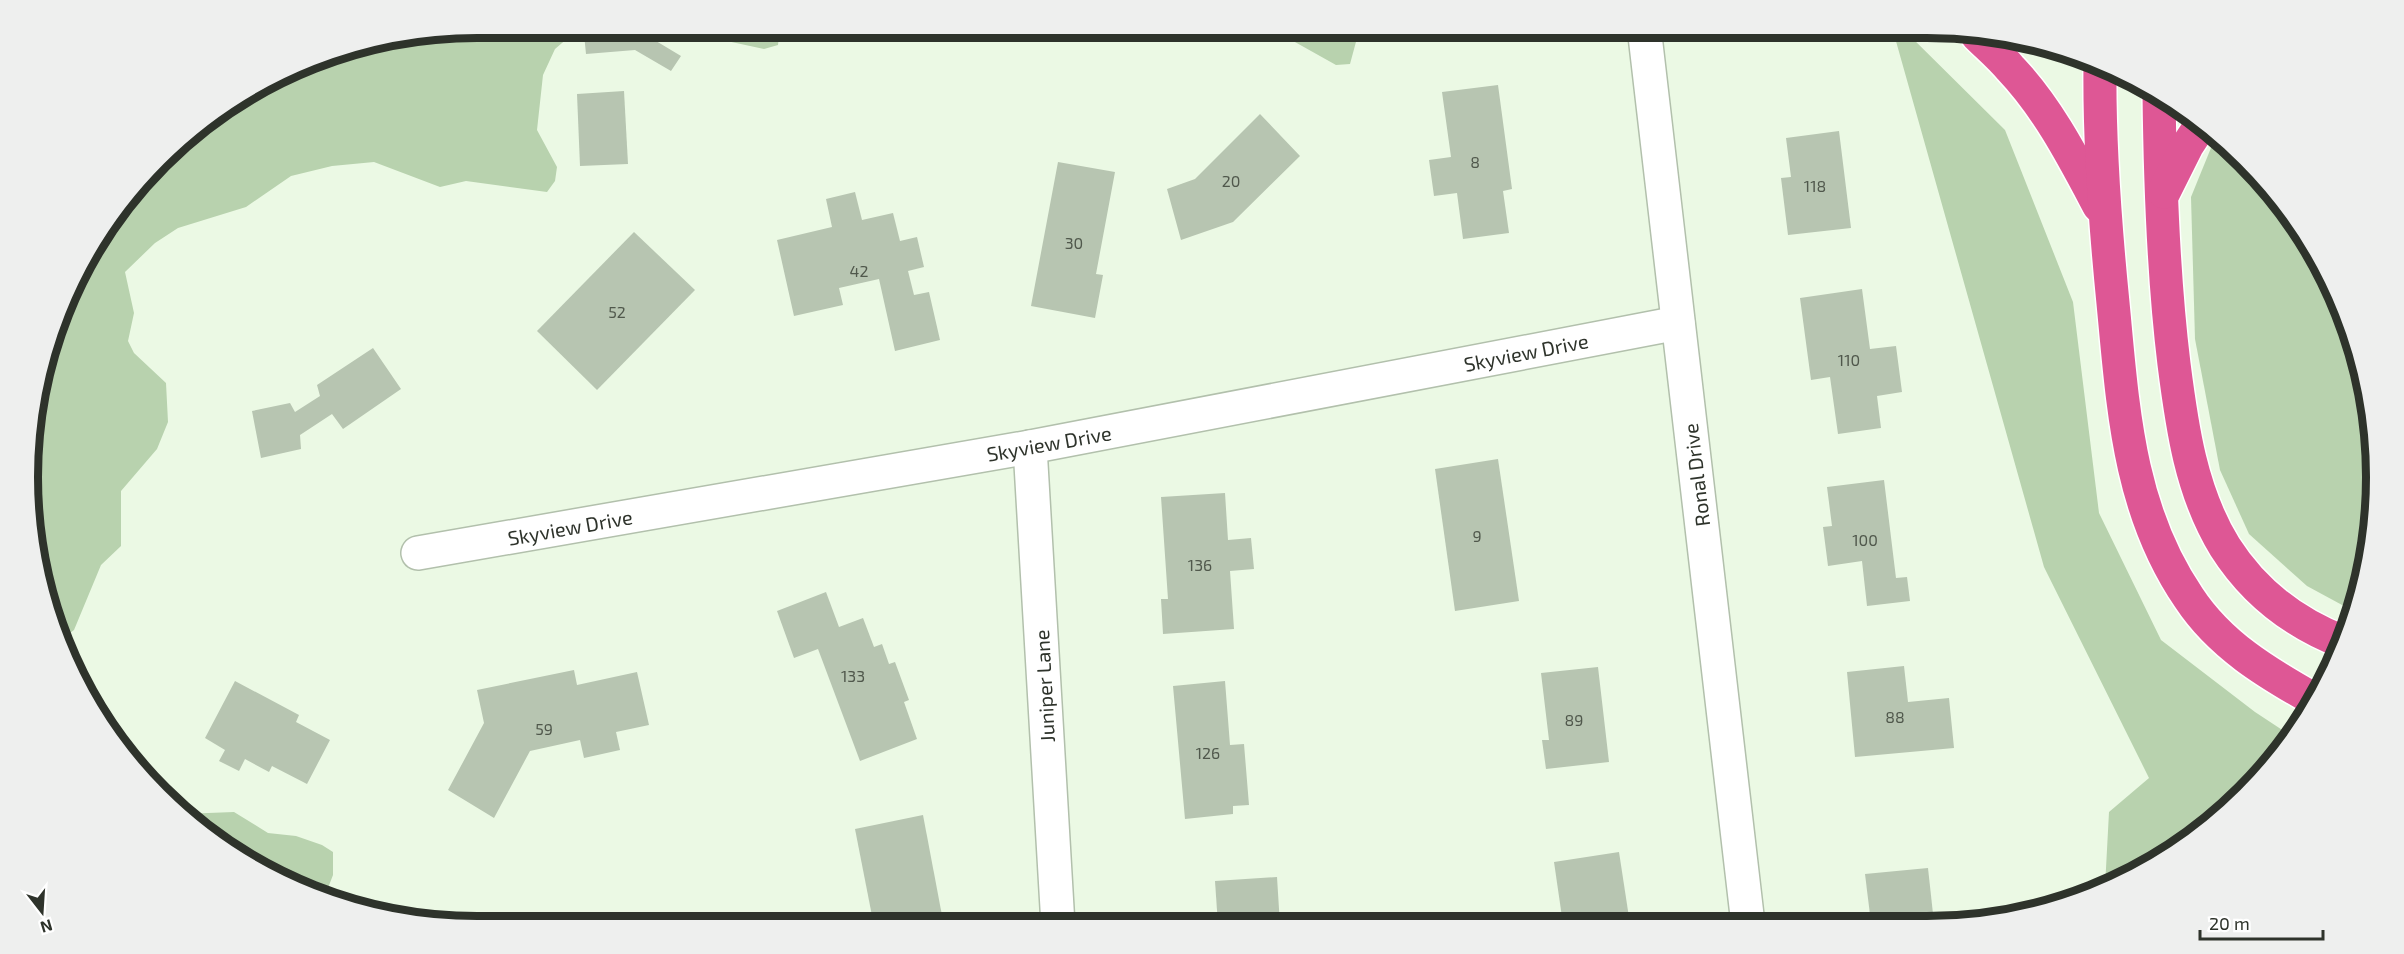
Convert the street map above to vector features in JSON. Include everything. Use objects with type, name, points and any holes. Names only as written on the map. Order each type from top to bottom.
[{"type":"highway","points":[[1983,41],[2010,68],[2045,111],[2105,217]]},
{"type":"highway","points":[[2100,73],[2099,122],[2105,217],[2118,359],[2133,467],[2154,536],[2171,570],[2190,600],[2224,639],[2268,673],[2308,696]]},
{"type":"highway","points":[[2159,104],[2166,293],[2177,387],[2188,453],[2203,499],[2225,546],[2239,566],[2266,596],[2311,627],[2335,638]]},
{"type":"highway","points":[[2161,199],[2197,130]]},
{"type":"street","name":"Ronal Drive","points":[[1645,38],[1747,916]]},
{"type":"street","name":"Skyview Drive","points":[[418,553],[1030,447],[1678,323]]},
{"type":"street","name":"Juniper Lane","points":[[1030,447],[1057,916]]},
{"type":"green space","points":[[448,38],[568,38],[555,49],[543,75],[537,130],[557,167],[555,181],[547,192],[466,181],[440,187],[374,162],[332,166],[291,176],[246,207],[178,228],[155,243],[125,272],[134,313],[128,341],[134,353],[166,383],[168,422],[157,449],[121,491],[121,546],[101,565],[74,630],[67,635],[61,618],[52,591],[41,534],[38,506],[38,448],[41,420],[52,363],[71,309],[96,257],[128,209],[166,166],[209,128],[257,96],[309,71],[363,52],[420,41]]},
{"type":"green space","points":[[713,38],[779,38],[778,45],[764,49]]},
{"type":"green space","points":[[1288,38],[1357,38],[1350,64],[1336,65]]},
{"type":"green space","points":[[1895,38],[1912,38],[2005,130],[2073,302],[2099,513],[2161,640],[2255,712],[2285,732],[2238,788],[2195,826],[2147,858],[2105,878],[2109,812],[2149,778],[2044,567]]},
{"type":"green space","points":[[2213,143],[2238,166],[2276,209],[2308,257],[2333,309],[2352,363],[2366,448],[2366,506],[2363,534],[2347,607],[2307,586],[2249,534],[2220,470],[2195,339],[2191,197]]},
{"type":"green space","points":[[234,812],[268,833],[296,836],[322,845],[333,852],[333,875],[328,888],[309,883],[257,858],[195,814]]},
{"type":"building","points":[[584,38],[651,38],[681,56],[671,71],[635,50],[586,54]]},
{"type":"building","points":[[1498,85],[1512,189],[1503,191],[1509,233],[1463,239],[1457,193],[1434,196],[1429,160],[1451,157],[1442,92]]},
{"type":"building","points":[[624,91],[628,164],[580,166],[577,94]]},
{"type":"building","points":[[1260,114],[1300,156],[1233,222],[1181,240],[1167,189],[1195,179]]},
{"type":"building","points":[[1839,131],[1851,228],[1788,235],[1781,178],[1791,177],[1786,138]]},
{"type":"building","points":[[1058,162],[1115,172],[1096,274],[1103,275],[1095,318],[1031,306]]},
{"type":"building","points":[[855,192],[862,220],[893,213],[900,241],[917,237],[924,267],[908,271],[914,295],[929,292],[940,340],[895,351],[879,279],[839,288],[843,305],[794,316],[777,240],[832,227],[826,199]]},
{"type":"building","points":[[634,232],[695,290],[597,390],[537,331]]},
{"type":"building","points":[[1862,289],[1870,349],[1896,346],[1902,392],[1877,396],[1881,428],[1838,434],[1830,377],[1811,380],[1800,298]]},
{"type":"building","points":[[373,348],[401,389],[343,429],[332,414],[300,435],[301,449],[261,458],[252,411],[290,403],[295,412],[320,396],[317,385]]},
{"type":"building","points":[[1498,459],[1519,601],[1455,611],[1435,469]]},
{"type":"building","points":[[1884,480],[1896,578],[1907,577],[1910,601],[1867,606],[1862,561],[1828,566],[1823,527],[1832,526],[1827,487]]},
{"type":"building","points":[[1225,493],[1228,540],[1251,538],[1254,569],[1230,571],[1234,629],[1163,634],[1161,599],[1168,599],[1161,497]]},
{"type":"building","points":[[826,592],[839,627],[863,618],[874,647],[882,644],[889,664],[895,662],[909,700],[904,702],[917,739],[860,761],[818,649],[794,658],[777,611]]},
{"type":"building","points":[[1904,666],[1908,702],[1949,698],[1954,748],[1855,757],[1847,672]]},
{"type":"building","points":[[1598,667],[1609,762],[1546,769],[1542,740],[1549,740],[1541,673]]},
{"type":"building","points":[[574,670],[577,685],[637,672],[649,725],[616,732],[620,750],[584,758],[580,740],[530,751],[494,818],[448,790],[484,723],[477,690]]},
{"type":"building","points":[[235,681],[299,715],[296,722],[330,740],[307,784],[272,766],[269,772],[245,759],[239,771],[219,761],[225,750],[205,738]]},
{"type":"building","points":[[1225,681],[1230,745],[1244,744],[1249,805],[1233,806],[1233,814],[1185,819],[1173,686]]},
{"type":"building","points":[[923,815],[942,916],[872,916],[855,829]]},
{"type":"building","points":[[1619,852],[1629,916],[1562,916],[1554,862]]},
{"type":"building","points":[[1928,868],[1933,916],[1870,916],[1865,874]]},
{"type":"building","points":[[1277,877],[1279,916],[1217,916],[1215,881]]}]
